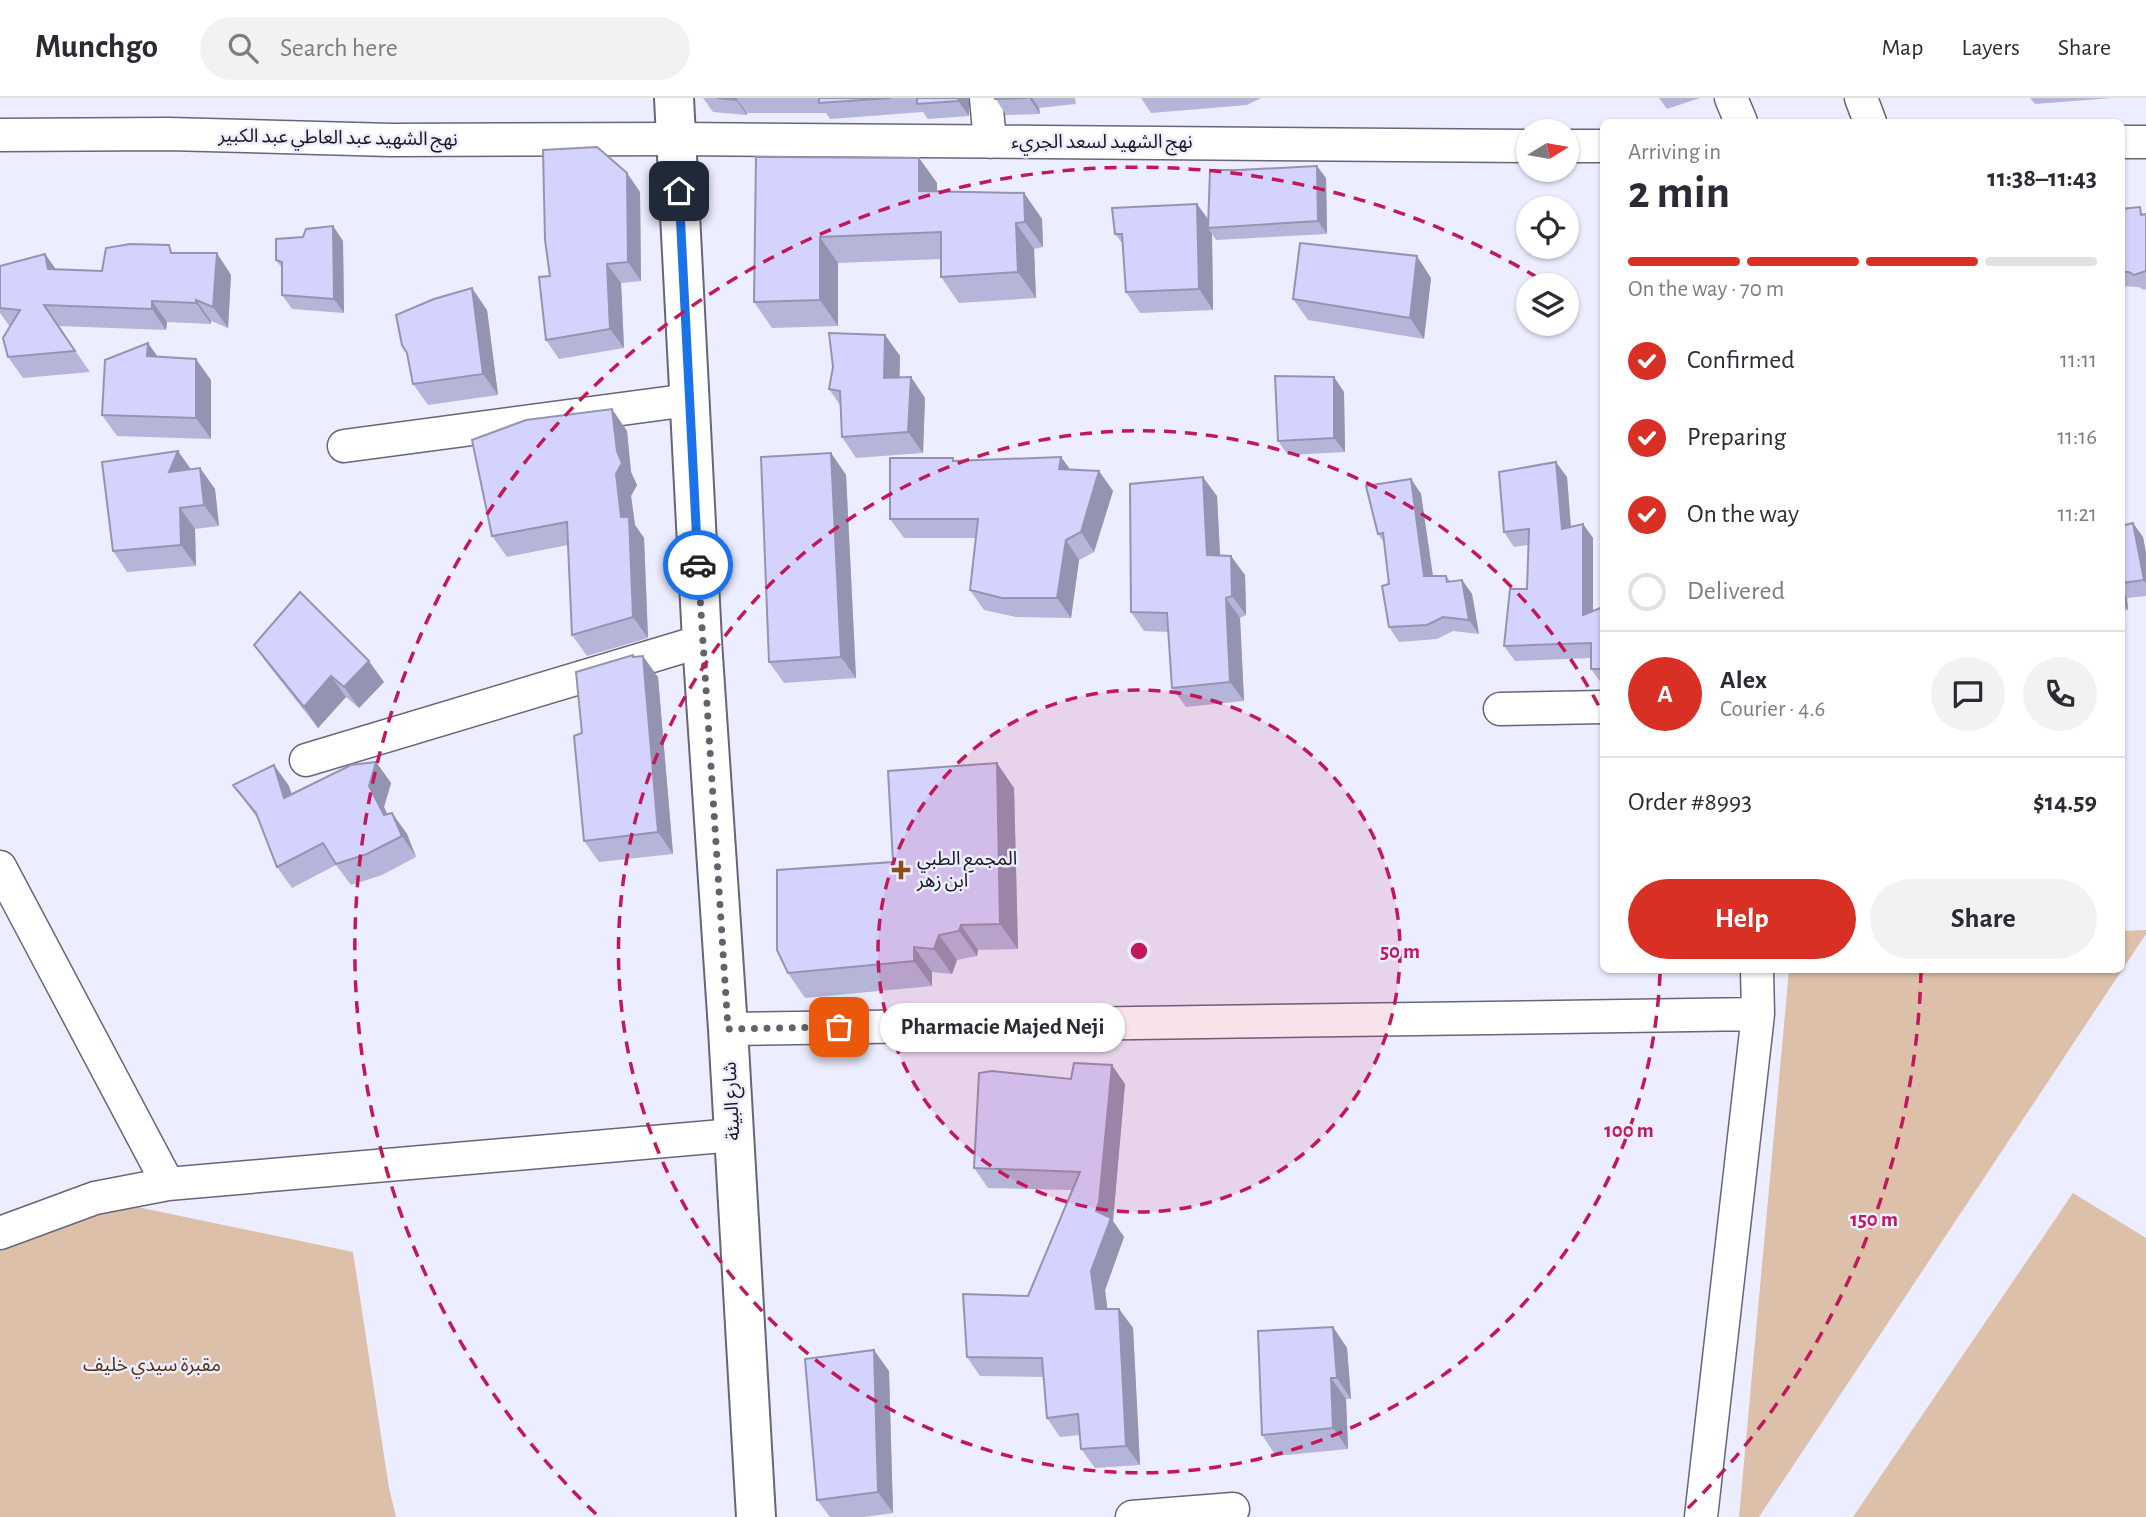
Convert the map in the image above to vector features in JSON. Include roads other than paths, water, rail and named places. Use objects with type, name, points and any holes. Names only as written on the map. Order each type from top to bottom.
[{"type":"street","name":"شارع البيئة","points":[[674,98],[702,641],[728,1029],[755,1517]]},
{"type":"street","points":[[986,98],[990,142]]},
{"type":"street","points":[[1731,98],[1740,119]]},
{"type":"street","points":[[1861,98],[1869,119]]},
{"type":"street","name":"نهج الشهيد عبد العاطي عبد الكبير","points":[[0,135],[168,134],[391,140],[676,139]]},
{"type":"street","name":"نهج الشهيد لسعد الجريء","points":[[676,139],[1516,146]]},
{"type":"street","points":[[2125,142],[2146,142]]},
{"type":"street","points":[[1579,146],[1600,146]]},
{"type":"street","points":[[344,446],[689,400]]},
{"type":"street","points":[[306,760],[702,641]]},
{"type":"street","points":[[1500,709],[1600,707]]},
{"type":"street","points":[[0,867],[168,1184]]},
{"type":"street","points":[[1701,1517],[1758,1014],[1757,973]]},
{"type":"street","points":[[728,1029],[1758,1014]]},
{"type":"street","points":[[0,1233],[95,1198],[168,1184],[734,1135]]},
{"type":"street","points":[[1132,1517],[1233,1509]]},
{"type":"place","name":"المجمع الطبي ابن زهر","points":[[901,870]]},
{"type":"place","name":"Pharmacie Majed Neji","points":[[839,1027]]},
{"type":"park label","name":"مقبرة سيدي خليف","points":[[152,1365]]}]
